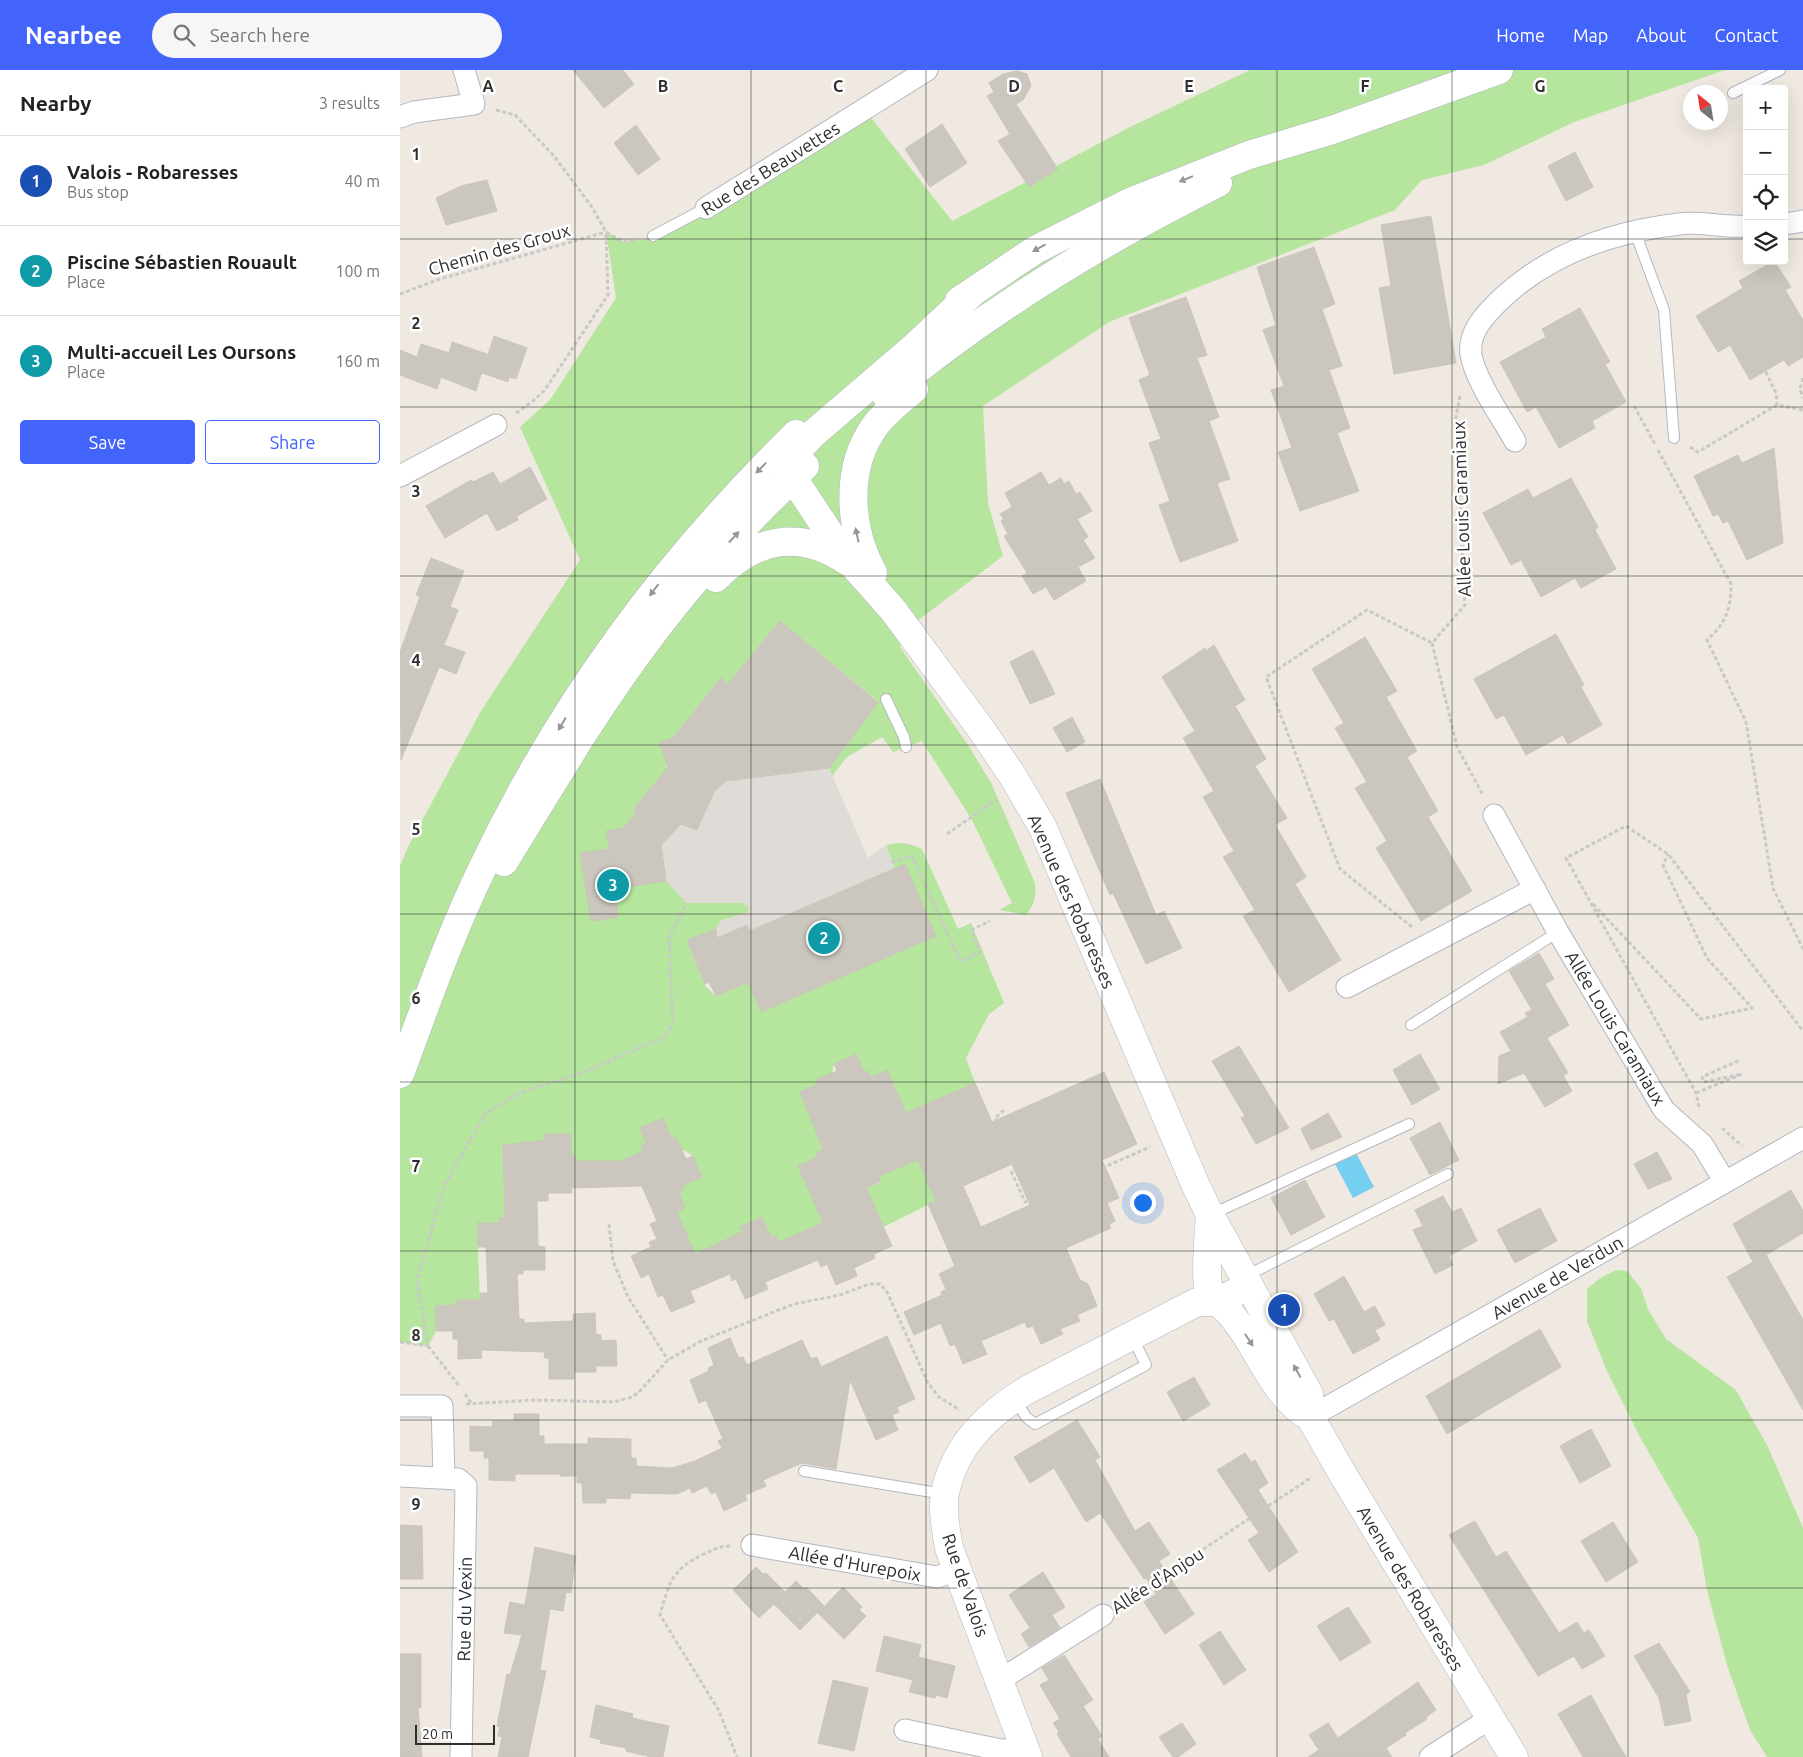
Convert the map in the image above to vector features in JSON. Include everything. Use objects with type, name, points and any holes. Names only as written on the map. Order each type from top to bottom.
[{"type":"main road","points":[[400,1074],[428,999],[483,866],[517,801],[586,684],[661,580],[727,504],[801,429],[898,346],[1035,250],[1130,202],[1249,155],[1332,130],[1499,70]]},
{"type":"main road","points":[[428,999],[523,832],[578,742],[650,637],[686,591],[735,536],[793,478],[860,416],[981,322],[1068,266],[1192,196],[1252,166],[1332,130]]},
{"type":"main road","points":[[893,610],[865,559],[858,541],[854,517],[854,480],[859,458],[875,426],[902,399],[992,328],[1192,196]]},
{"type":"main road","points":[[854,566],[814,512],[793,478],[788,467],[788,460],[973,292]]},
{"type":"main road","points":[[523,832],[631,682],[689,610],[731,562],[762,545],[790,541],[804,543],[835,553],[854,566]]},
{"type":"main road","name":"Avenue des Robaresses","points":[[854,566],[893,610],[981,729],[1018,784],[1043,828],[1063,871],[1114,999],[1210,1215],[1309,1394],[1310,1417],[1489,1719],[1514,1757]]},
{"type":"main road","name":"Avenue des Robaresses","points":[[1210,1215],[1208,1296],[1236,1320],[1283,1394],[1300,1411],[1310,1417]]},
{"type":"main road","name":"Rue de Valois","points":[[1027,1754],[949,1548],[945,1494],[961,1452],[980,1426],[1004,1404],[1244,1277]]},
{"type":"street","points":[[400,117],[414,112],[474,104],[464,70]]},
{"type":"street","name":"Rue des Beauvettes","points":[[706,208],[927,70]]},
{"type":"street","points":[[1788,223],[1803,221]]},
{"type":"street","points":[[1515,441],[1476,372],[1471,355],[1470,343],[1474,332],[1487,312],[1524,278],[1547,263],[1613,235],[1680,224],[1743,226]]},
{"type":"street","points":[[400,476],[496,425]]},
{"type":"street","name":"Allée Louis Caramiaux","points":[[1494,815],[1558,932],[1664,1110],[1702,1144],[1726,1182]]},
{"type":"street","points":[[1346,987],[1535,889]]},
{"type":"street","name":"Avenue de Verdun","points":[[1310,1417],[1803,1139]]},
{"type":"street","points":[[400,1406],[442,1406],[444,1477]]},
{"type":"street","name":"Rue du Vexin","points":[[400,1476],[458,1479],[466,1486],[461,1757]]},
{"type":"street","name":"Allée d'Hurepoix","points":[[752,1545],[937,1577],[957,1570]]},
{"type":"street","name":"Allée d'Anjou","points":[[1000,1680],[1103,1616]]},
{"type":"street","points":[[1430,1757],[1489,1719]]},
{"type":"street","points":[[905,1730],[1027,1754]]},
{"type":"lane","points":[[1733,93],[1780,70]]},
{"type":"lane","name":"Rue des Beauvettes","points":[[653,236],[706,208]]},
{"type":"lane","points":[[1635,232],[1664,310],[1674,438]]},
{"type":"lane","points":[[886,699],[904,737],[906,747]]},
{"type":"lane","points":[[1411,1025],[1558,932]]},
{"type":"lane","points":[[1210,1215],[1409,1124]]},
{"type":"lane","points":[[1244,1277],[1448,1174]]},
{"type":"lane","points":[[804,1471],[945,1494]]},
{"type":"path","points":[[474,104],[515,115],[554,156],[592,207],[606,232],[608,295],[544,391],[534,401],[496,425]]},
{"type":"path","points":[[606,232],[622,242],[644,240],[653,236]]},
{"type":"path","name":"Chemin des Groux","points":[[400,294],[440,279],[606,232]]},
{"type":"path","points":[[1760,360],[1776,393],[1777,405]]},
{"type":"path","name":"Allée Louis Caramiaux","points":[[1432,643],[1465,606],[1456,417],[1462,379],[1476,372]]},
{"type":"path","points":[[1803,378],[1800,390],[1803,398]]},
{"type":"path","points":[[1674,438],[1698,452],[1777,405],[1803,410]]},
{"type":"path","points":[[1634,406],[1731,584],[1731,602],[1721,627],[1707,640],[1746,722],[1773,888],[1803,949]]},
{"type":"path","points":[[1431,943],[1340,869],[1266,677],[1367,610],[1432,643],[1457,747],[1494,815]]},
{"type":"path","points":[[947,834],[1018,784]]},
{"type":"path","points":[[1706,1113],[1699,1107],[1696,1093],[1566,858],[1626,826],[1668,854],[1803,1031]]},
{"type":"path","points":[[1589,900],[1701,1019],[1752,1008],[1707,958],[1663,865],[1668,854]]},
{"type":"path","points":[[892,862],[912,856],[960,961],[980,952],[971,930],[990,921]]},
{"type":"path","points":[[472,1404],[428,1346],[417,1281],[444,1186],[485,1114],[518,1093],[584,1072],[664,1037],[673,1023],[669,937],[686,903]]},
{"type":"path","points":[[1696,1093],[1742,1074],[1704,1082],[1702,1077],[1740,1060]]},
{"type":"path","points":[[1004,1110],[995,1118],[1015,1169],[1011,1172],[1024,1202],[1048,1191]]},
{"type":"path","points":[[1720,1126],[1747,1151],[1764,1140],[1771,1157]]},
{"type":"path","points":[[1072,1181],[1174,1136]]},
{"type":"path","points":[[608,1224],[613,1262],[628,1297],[668,1360]]},
{"type":"path","points":[[442,1406],[533,1400],[614,1402],[638,1393],[668,1360],[700,1341],[794,1304],[840,1295],[870,1284],[880,1284],[886,1292],[928,1383],[939,1397],[980,1426]]},
{"type":"path","points":[[400,1342],[428,1346]]},
{"type":"path","name":"Allée d'Anjou","points":[[1103,1616],[1312,1477]]},
{"type":"path","points":[[737,1757],[719,1711],[660,1615],[668,1586],[685,1563],[721,1546],[752,1545]]},
{"type":"green space","points":[[1250,70],[1725,70],[1574,122],[1484,165],[1422,180],[1395,210],[1109,322],[983,406],[988,503],[1003,556],[908,628],[900,647],[970,748],[991,783],[1035,883],[1034,900],[1026,915],[999,910],[1012,903],[972,820],[922,741],[893,752],[882,737],[847,757],[832,776],[829,768],[878,701],[780,621],[728,684],[720,679],[672,740],[666,770],[638,805],[686,903],[743,903],[750,908],[748,912],[721,921],[716,929],[687,941],[706,987],[716,996],[748,982],[761,1012],[936,936],[905,865],[895,869],[886,845],[913,845],[922,849],[958,929],[971,923],[1004,1003],[989,1014],[966,1058],[975,1083],[899,1116],[936,1201],[883,1227],[865,1189],[881,1182],[879,1176],[898,1168],[898,1095],[887,1070],[871,1077],[868,1071],[864,1072],[856,1055],[834,1064],[832,1073],[818,1079],[819,1083],[800,1092],[810,1116],[824,1111],[840,1134],[818,1157],[834,1226],[793,1245],[790,1237],[779,1242],[775,1235],[771,1237],[762,1217],[740,1227],[745,1239],[706,1256],[703,1250],[691,1255],[692,1247],[686,1233],[673,1213],[685,1208],[679,1192],[684,1189],[683,1185],[702,1176],[693,1156],[684,1150],[682,1151],[676,1138],[672,1139],[663,1118],[640,1128],[646,1144],[641,1146],[643,1151],[612,1165],[611,1161],[575,1161],[575,1156],[571,1155],[570,1134],[546,1134],[546,1148],[539,1141],[504,1145],[505,1218],[499,1218],[498,1223],[477,1223],[480,1305],[473,1300],[458,1300],[457,1305],[438,1306],[436,1331],[428,1346],[400,1342],[400,866],[408,847],[481,711],[580,560],[520,427],[550,400],[616,298],[606,232],[622,241],[644,240],[706,208],[865,110],[952,221],[1130,127]]},
{"type":"green space","points":[[1616,1270],[1627,1271],[1641,1288],[1648,1309],[1666,1339],[1736,1390],[1768,1447],[1803,1528],[1803,1757],[1767,1757],[1750,1730],[1727,1665],[1707,1590],[1698,1538],[1641,1439],[1606,1369],[1587,1321],[1587,1289],[1599,1279]]},
{"type":"shaded area","points":[[829,768],[868,858],[886,845],[895,869],[750,931],[747,925],[716,939],[715,931],[721,921],[748,912],[749,908],[743,903],[687,903],[666,881],[664,869],[656,850],[680,824],[697,830],[714,792],[726,781]]},
{"type":"water","points":[[1356,1153],[1374,1187],[1353,1198],[1335,1164]]},
{"type":"building","points":[[573,70],[623,70],[634,84],[604,108]]},
{"type":"building","points":[[1017,71],[1027,74],[1031,86],[1023,100],[1016,104],[1058,169],[1029,187],[998,141],[1010,134],[987,96],[994,92],[989,83],[1003,74]]},
{"type":"building","points":[[942,124],[967,163],[930,187],[905,149]]},
{"type":"building","points":[[636,125],[660,159],[638,175],[614,143]]},
{"type":"building","points":[[1575,152],[1593,187],[1566,201],[1548,166]]},
{"type":"building","points":[[487,180],[497,211],[446,225],[436,198],[461,186]]},
{"type":"building","points":[[1431,216],[1456,363],[1394,374],[1379,288],[1391,286],[1381,225]]},
{"type":"building","points":[[1314,247],[1335,304],[1322,309],[1342,366],[1329,370],[1350,428],[1337,433],[1359,491],[1300,511],[1278,452],[1292,448],[1271,390],[1284,386],[1263,330],[1276,325],[1257,267]]},
{"type":"building","points":[[1767,265],[1777,265],[1791,287],[1785,290],[1803,320],[1803,357],[1788,366],[1784,360],[1750,380],[1730,345],[1718,352],[1696,316],[1743,288],[1739,281]]},
{"type":"building","points":[[1186,297],[1207,355],[1197,358],[1219,417],[1209,421],[1230,479],[1217,483],[1238,541],[1180,562],[1159,505],[1170,501],[1149,443],[1161,439],[1139,380],[1150,375],[1129,318]]},
{"type":"building","points":[[1580,308],[1610,362],[1605,364],[1626,402],[1592,421],[1595,428],[1559,448],[1536,407],[1527,412],[1500,362],[1546,337],[1542,329]]},
{"type":"building","points":[[494,336],[527,348],[516,379],[509,377],[508,382],[482,373]]},
{"type":"building","points":[[452,342],[487,354],[476,391],[441,377],[437,389],[400,375],[400,350],[417,357],[421,344],[449,353]]},
{"type":"building","points":[[1774,448],[1783,543],[1747,560],[1728,521],[1723,523],[1718,514],[1713,516],[1694,476],[1738,455],[1742,463]]},
{"type":"building","points":[[530,467],[547,499],[517,516],[518,520],[497,531],[487,513],[445,538],[426,506],[471,480],[473,482],[493,472],[500,484]]},
{"type":"building","points":[[1041,472],[1049,485],[1061,478],[1064,484],[1069,481],[1076,494],[1080,492],[1092,511],[1077,519],[1088,537],[1083,540],[1095,558],[1078,567],[1086,581],[1054,600],[1046,587],[1033,594],[1022,576],[1027,573],[1004,536],[1008,534],[1001,521],[1004,519],[1000,514],[1012,507],[1005,493]]},
{"type":"building","points":[[1571,478],[1598,527],[1595,530],[1616,569],[1581,588],[1575,578],[1541,597],[1521,560],[1511,565],[1483,513],[1528,489],[1533,498]]},
{"type":"building","points":[[431,558],[464,571],[450,607],[458,610],[444,645],[465,652],[456,674],[439,667],[401,760],[400,652],[420,596],[416,595]]},
{"type":"building","points":[[780,621],[878,702],[829,768],[726,781],[714,792],[697,830],[681,824],[661,845],[666,881],[614,889],[618,917],[591,921],[580,853],[609,849],[606,831],[624,828],[634,815],[637,805],[668,767],[659,743],[674,737],[721,678],[728,684]]},
{"type":"building","points":[[1556,634],[1584,685],[1581,687],[1602,725],[1568,744],[1563,735],[1526,755],[1504,715],[1496,719],[1474,679]]},
{"type":"building","points":[[1365,637],[1397,691],[1386,697],[1417,751],[1407,757],[1438,811],[1428,817],[1472,891],[1421,921],[1376,848],[1387,841],[1355,788],[1367,782],[1335,728],[1344,723],[1312,669]]},
{"type":"building","points":[[1214,645],[1245,700],[1235,706],[1266,759],[1255,766],[1287,818],[1275,825],[1306,877],[1295,884],[1341,960],[1289,992],[1243,916],[1255,910],[1223,857],[1234,851],[1203,797],[1214,791],[1183,738],[1195,731],[1162,677],[1205,648],[1206,651]]},
{"type":"building","points":[[1033,650],[1055,694],[1030,704],[1010,662]]},
{"type":"building","points":[[1072,717],[1085,742],[1067,752],[1053,728]]},
{"type":"building","points":[[1100,779],[1156,915],[1164,911],[1182,948],[1146,964],[1113,893],[1110,895],[1066,793]]},
{"type":"building","points":[[905,864],[936,936],[761,1012],[748,982],[716,996],[709,982],[705,984],[687,940],[716,929],[717,938],[747,925],[750,931]]},
{"type":"building","points":[[1539,953],[1554,979],[1545,984],[1569,1025],[1547,1038],[1568,1073],[1563,1075],[1572,1091],[1545,1107],[1524,1073],[1498,1084],[1499,1056],[1511,1051],[1500,1032],[1528,1017],[1525,1013],[1532,1010],[1509,971]]},
{"type":"building","points":[[1239,1046],[1289,1128],[1256,1144],[1241,1118],[1245,1116],[1212,1061]]},
{"type":"building","points":[[856,1054],[864,1072],[868,1071],[871,1077],[887,1070],[906,1113],[975,1083],[992,1122],[1104,1072],[1137,1144],[1102,1160],[1119,1198],[1107,1203],[1115,1221],[1109,1224],[1111,1228],[1066,1248],[1080,1280],[1088,1284],[1097,1306],[1077,1315],[1080,1321],[1060,1329],[1063,1334],[1041,1344],[1033,1326],[1027,1328],[1025,1322],[981,1341],[987,1354],[963,1364],[955,1344],[950,1346],[941,1323],[914,1335],[904,1312],[942,1295],[941,1292],[946,1289],[939,1274],[955,1266],[928,1204],[936,1201],[918,1160],[879,1176],[881,1181],[866,1188],[892,1246],[874,1254],[875,1258],[854,1268],[857,1276],[836,1285],[827,1264],[821,1267],[818,1260],[765,1282],[768,1289],[745,1299],[736,1279],[732,1281],[730,1274],[690,1291],[695,1302],[671,1312],[663,1295],[658,1297],[649,1274],[641,1278],[631,1256],[651,1247],[649,1242],[657,1239],[650,1224],[657,1221],[642,1186],[571,1188],[572,1193],[548,1193],[548,1201],[537,1201],[538,1246],[545,1247],[545,1270],[523,1270],[523,1274],[517,1274],[519,1319],[524,1319],[524,1323],[573,1321],[573,1314],[595,1313],[596,1334],[601,1335],[601,1341],[616,1340],[617,1366],[596,1366],[596,1372],[574,1372],[574,1379],[549,1379],[549,1358],[544,1358],[545,1352],[481,1350],[482,1358],[458,1359],[458,1339],[453,1339],[453,1331],[436,1331],[436,1306],[457,1305],[457,1300],[480,1300],[480,1293],[488,1293],[486,1247],[478,1247],[477,1223],[498,1223],[499,1218],[505,1218],[503,1145],[546,1140],[545,1134],[571,1134],[571,1155],[575,1155],[575,1161],[621,1161],[643,1151],[641,1146],[646,1144],[640,1128],[663,1118],[672,1139],[676,1137],[686,1159],[693,1156],[702,1177],[683,1185],[684,1189],[679,1192],[685,1208],[677,1212],[695,1254],[742,1232],[740,1227],[762,1217],[771,1237],[775,1235],[779,1242],[823,1223],[798,1166],[818,1157],[816,1153],[823,1149],[800,1092],[819,1083],[817,1079],[837,1071],[834,1064]],"holes":[[[1012,1164],[1030,1205],[981,1227],[963,1186]]]},
{"type":"building","points":[[1420,1054],[1440,1089],[1412,1105],[1393,1070]]},
{"type":"building","points":[[1328,1113],[1342,1137],[1311,1150],[1301,1129]]},
{"type":"building","points":[[1440,1122],[1459,1160],[1430,1175],[1410,1138]]},
{"type":"building","points":[[1657,1152],[1672,1179],[1648,1189],[1634,1164]]},
{"type":"building","points":[[1305,1180],[1325,1217],[1291,1235],[1271,1198]]},
{"type":"building","points":[[1791,1190],[1803,1211],[1803,1233],[1766,1255],[1803,1320],[1803,1410],[1727,1277],[1753,1262],[1733,1224]]},
{"type":"building","points":[[1443,1196],[1452,1212],[1461,1208],[1477,1241],[1449,1256],[1453,1265],[1435,1274],[1413,1230],[1423,1226],[1415,1210]]},
{"type":"building","points":[[1540,1208],[1557,1241],[1515,1263],[1497,1230]]},
{"type":"building","points":[[1344,1276],[1364,1312],[1375,1306],[1385,1325],[1375,1330],[1380,1340],[1353,1354],[1334,1319],[1329,1321],[1314,1294]]},
{"type":"building","points":[[1540,1329],[1561,1367],[1447,1434],[1426,1396]]},
{"type":"building","points":[[887,1336],[915,1399],[897,1407],[899,1412],[892,1415],[898,1430],[876,1440],[850,1380],[836,1469],[802,1463],[763,1480],[766,1486],[745,1495],[747,1500],[724,1511],[716,1492],[711,1494],[707,1486],[692,1493],[690,1488],[677,1494],[631,1493],[630,1499],[606,1498],[606,1503],[583,1503],[582,1483],[577,1483],[577,1476],[515,1474],[515,1481],[489,1480],[489,1458],[484,1458],[484,1451],[470,1451],[470,1426],[492,1427],[493,1421],[514,1421],[514,1414],[539,1414],[539,1436],[544,1436],[544,1444],[588,1444],[588,1438],[631,1439],[631,1458],[636,1458],[636,1466],[672,1468],[695,1461],[722,1448],[718,1441],[723,1439],[706,1400],[699,1403],[690,1380],[709,1371],[708,1368],[714,1365],[708,1348],[730,1338],[739,1358],[743,1357],[747,1365],[802,1340],[811,1359],[817,1357],[821,1367]]},
{"type":"building","points":[[1194,1377],[1210,1405],[1183,1421],[1167,1392]]},
{"type":"building","points":[[1077,1420],[1100,1457],[1095,1460],[1135,1531],[1149,1522],[1170,1554],[1159,1561],[1194,1614],[1165,1634],[1144,1602],[1156,1594],[1100,1513],[1086,1522],[1054,1468],[1030,1483],[1014,1457]]},
{"type":"building","points":[[1591,1429],[1611,1466],[1580,1483],[1560,1446]]},
{"type":"building","points":[[1245,1453],[1251,1462],[1255,1460],[1268,1483],[1258,1490],[1298,1552],[1269,1572],[1248,1540],[1259,1533],[1217,1470]]},
{"type":"building","points":[[1475,1521],[1496,1557],[1506,1551],[1559,1633],[1577,1622],[1584,1633],[1589,1630],[1605,1656],[1582,1669],[1574,1656],[1538,1676],[1449,1535]]},
{"type":"building","points":[[1613,1522],[1638,1562],[1606,1582],[1581,1541]]},
{"type":"building","points":[[400,1525],[422,1526],[423,1579],[400,1579]]},
{"type":"building","points":[[535,1547],[576,1556],[571,1593],[566,1592],[563,1611],[550,1609],[540,1670],[546,1671],[528,1757],[498,1757],[502,1737],[498,1736],[500,1727],[497,1726],[507,1674],[510,1675],[522,1635],[504,1633],[510,1602],[525,1605]]},
{"type":"building","points":[[756,1567],[763,1574],[766,1573],[785,1592],[796,1581],[804,1589],[806,1587],[824,1606],[800,1630],[774,1604],[759,1618],[733,1590]]},
{"type":"building","points":[[1043,1572],[1065,1607],[1052,1615],[1060,1628],[1029,1647],[1021,1634],[1030,1628],[1009,1595]]},
{"type":"building","points":[[843,1587],[862,1607],[859,1610],[866,1616],[844,1639],[818,1613]]},
{"type":"building","points":[[1348,1607],[1371,1642],[1340,1661],[1317,1626]]},
{"type":"building","points":[[1220,1631],[1246,1670],[1224,1685],[1199,1645]]},
{"type":"building","points":[[884,1636],[921,1645],[918,1657],[955,1666],[947,1698],[936,1695],[935,1698],[909,1692],[913,1680],[876,1671]]},
{"type":"building","points":[[1659,1643],[1690,1692],[1686,1694],[1691,1721],[1665,1726],[1659,1698],[1634,1656]]},
{"type":"building","points":[[400,1654],[421,1654],[421,1708],[418,1707],[422,1757],[400,1757]]},
{"type":"building","points":[[1064,1655],[1093,1700],[1083,1706],[1102,1736],[1098,1739],[1109,1757],[1071,1757],[1057,1734],[1059,1732],[1053,1723],[1060,1719],[1040,1685],[1049,1680],[1042,1668]]},
{"type":"building","points":[[833,1680],[868,1688],[854,1751],[818,1743]]},
{"type":"building","points":[[1418,1682],[1436,1710],[1426,1717],[1427,1719],[1405,1733],[1406,1735],[1386,1748],[1392,1757],[1308,1757],[1319,1750],[1309,1735],[1328,1723],[1338,1738]]},
{"type":"building","points":[[1591,1695],[1626,1757],[1583,1757],[1558,1714]]},
{"type":"building","points":[[596,1705],[633,1714],[632,1718],[669,1726],[663,1757],[651,1757],[626,1751],[626,1748],[600,1743],[601,1740],[590,1737]]},
{"type":"building","points":[[1182,1723],[1196,1744],[1178,1757],[1173,1757],[1159,1737]]},
{"type":"place","name":"Multi-accueil Les Oursons","points":[[613,885]]},
{"type":"place","name":"Piscine Sébastien Rouault","points":[[824,938]]},
{"type":"place","name":"Valois - Robaresses","points":[[1284,1310]]}]
